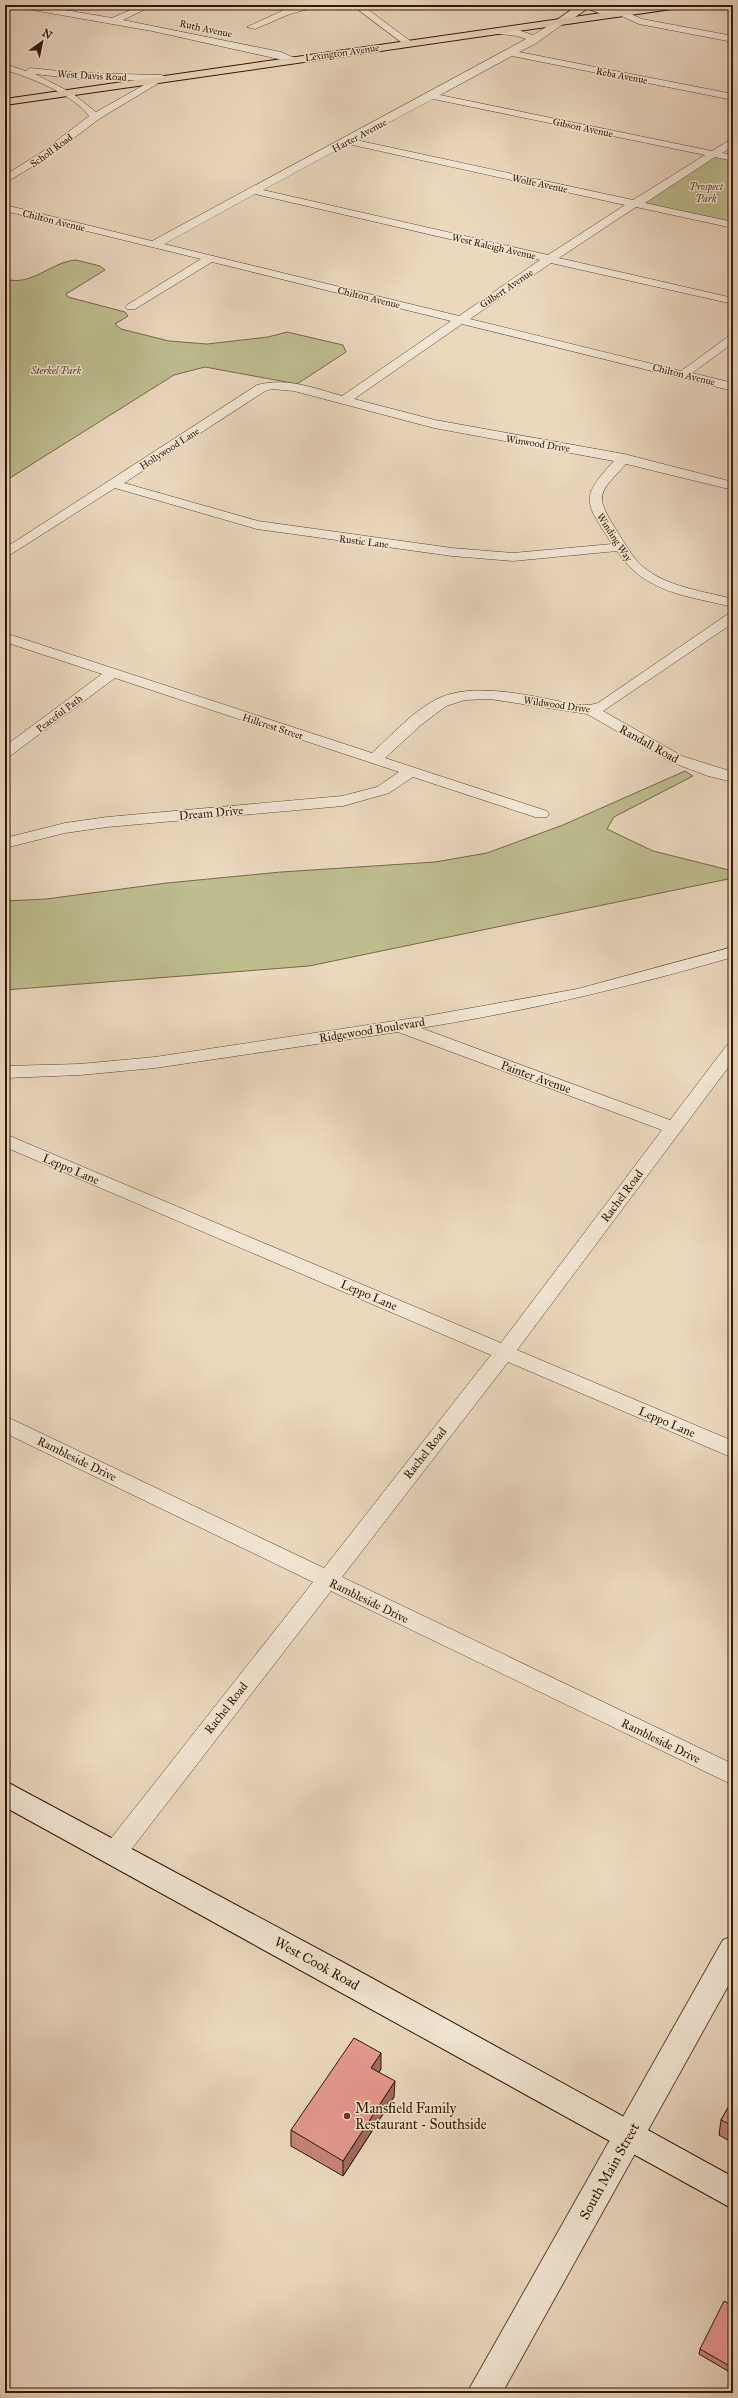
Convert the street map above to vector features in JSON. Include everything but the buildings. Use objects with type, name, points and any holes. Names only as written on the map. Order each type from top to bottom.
[{"type":"main road","points":[[561,22],[584,5]]},
{"type":"main road","points":[[590,5],[599,10],[622,13]]},
{"type":"main road","name":"Lexington Avenue","points":[[5,102],[292,59],[680,5]]},
{"type":"main road","name":"West Cook Road","points":[[5,1793],[338,1974],[733,2194]]},
{"type":"main road","name":"South Main Street","points":[[484,2393],[733,1949]]},
{"type":"street","name":"Ruth Avenue","points":[[21,5],[271,52],[292,59]]},
{"type":"street","points":[[112,21],[150,5]]},
{"type":"street","points":[[252,27],[276,16],[320,5]]},
{"type":"street","points":[[356,5],[408,43]]},
{"type":"street","points":[[622,13],[640,21],[733,39]]},
{"type":"street","name":"Harter Avenue","points":[[155,244],[532,42],[561,22]]},
{"type":"street","points":[[495,31],[524,34],[530,37],[532,42]]},
{"type":"street","name":"Reba Avenue","points":[[511,53],[733,97]]},
{"type":"street","points":[[5,67],[21,70],[64,93],[86,106],[95,117]]},
{"type":"street","name":"West Davis Road","points":[[21,70],[79,76],[162,78]]},
{"type":"street","name":"Scholl Road","points":[[5,180],[46,154],[95,117],[162,78]]},
{"type":"street","name":"Gibson Avenue","points":[[432,96],[733,158]]},
{"type":"street","name":"Wolfe Avenue","points":[[347,141],[733,225]]},
{"type":"street","name":"Gilbert Avenue","points":[[343,401],[549,259],[634,204],[656,192],[733,141]]},
{"type":"street","name":"West Raleigh Avenue","points":[[254,191],[733,302]]},
{"type":"street","name":"Chilton Avenue","points":[[5,208],[733,387]]},
{"type":"street","points":[[132,307],[211,258]]},
{"type":"street","points":[[684,374],[733,337]]},
{"type":"street","name":"Hollywood Lane","points":[[5,554],[266,386],[286,386],[343,401]]},
{"type":"street","name":"Winwood Drive","points":[[343,401],[396,415],[473,432],[624,458],[733,486]]},
{"type":"street","name":"Winding Way","points":[[624,458],[605,480],[595,496],[599,513],[620,547],[637,569],[646,576],[659,582],[733,603]]},
{"type":"street","name":"Rustic Lane","points":[[114,484],[257,525],[452,552],[520,557],[620,547]]},
{"type":"street","name":"Wildwood Drive","points":[[375,759],[431,710],[450,699],[476,695],[490,695],[591,710],[611,703],[733,617]]},
{"type":"street","name":"Hillcrest Street","points":[[5,637],[541,814]]},
{"type":"street","name":"Peaceful Path","points":[[5,753],[112,673]]},
{"type":"street","name":"Randall Road","points":[[591,710],[670,758],[710,772],[733,777]]},
{"type":"street","name":"Dream Drive","points":[[5,843],[65,828],[107,822],[343,801],[383,790],[411,771]]},
{"type":"street","name":"Ridgewood Boulevard","points":[[5,1072],[63,1071],[141,1065],[400,1027],[584,992],[733,952]]},
{"type":"street","name":"Painter Avenue","points":[[400,1027],[673,1128]]},
{"type":"street","name":"Rachel Road","points":[[114,1853],[504,1353],[733,1050]]},
{"type":"street","name":"Leppo Lane","points":[[5,1140],[733,1450]]},
{"type":"street","name":"Rambleside Drive","points":[[5,1424],[733,1775]]},
{"type":"green space","name":"Prospect Park","points":[[713,154],[733,158],[733,225],[634,204]]},
{"type":"green space","name":"Sterkel Park","points":[[76,260],[100,266],[105,270],[66,294],[68,297],[125,312],[128,316],[115,324],[121,329],[169,341],[207,344],[268,337],[287,332],[343,345],[346,352],[297,384],[205,367],[174,375],[5,481],[5,279],[15,281],[24,280],[58,265]]},
{"type":"green space","points":[[685,771],[693,776],[614,817],[607,829],[653,851],[733,871],[733,878],[309,966],[5,990],[5,901],[46,899],[167,883],[281,872],[435,862],[487,853],[563,825]]},
{"type":"place","name":"Mansfield Family Restaurant - Southside","points":[[347,2116]]}]
